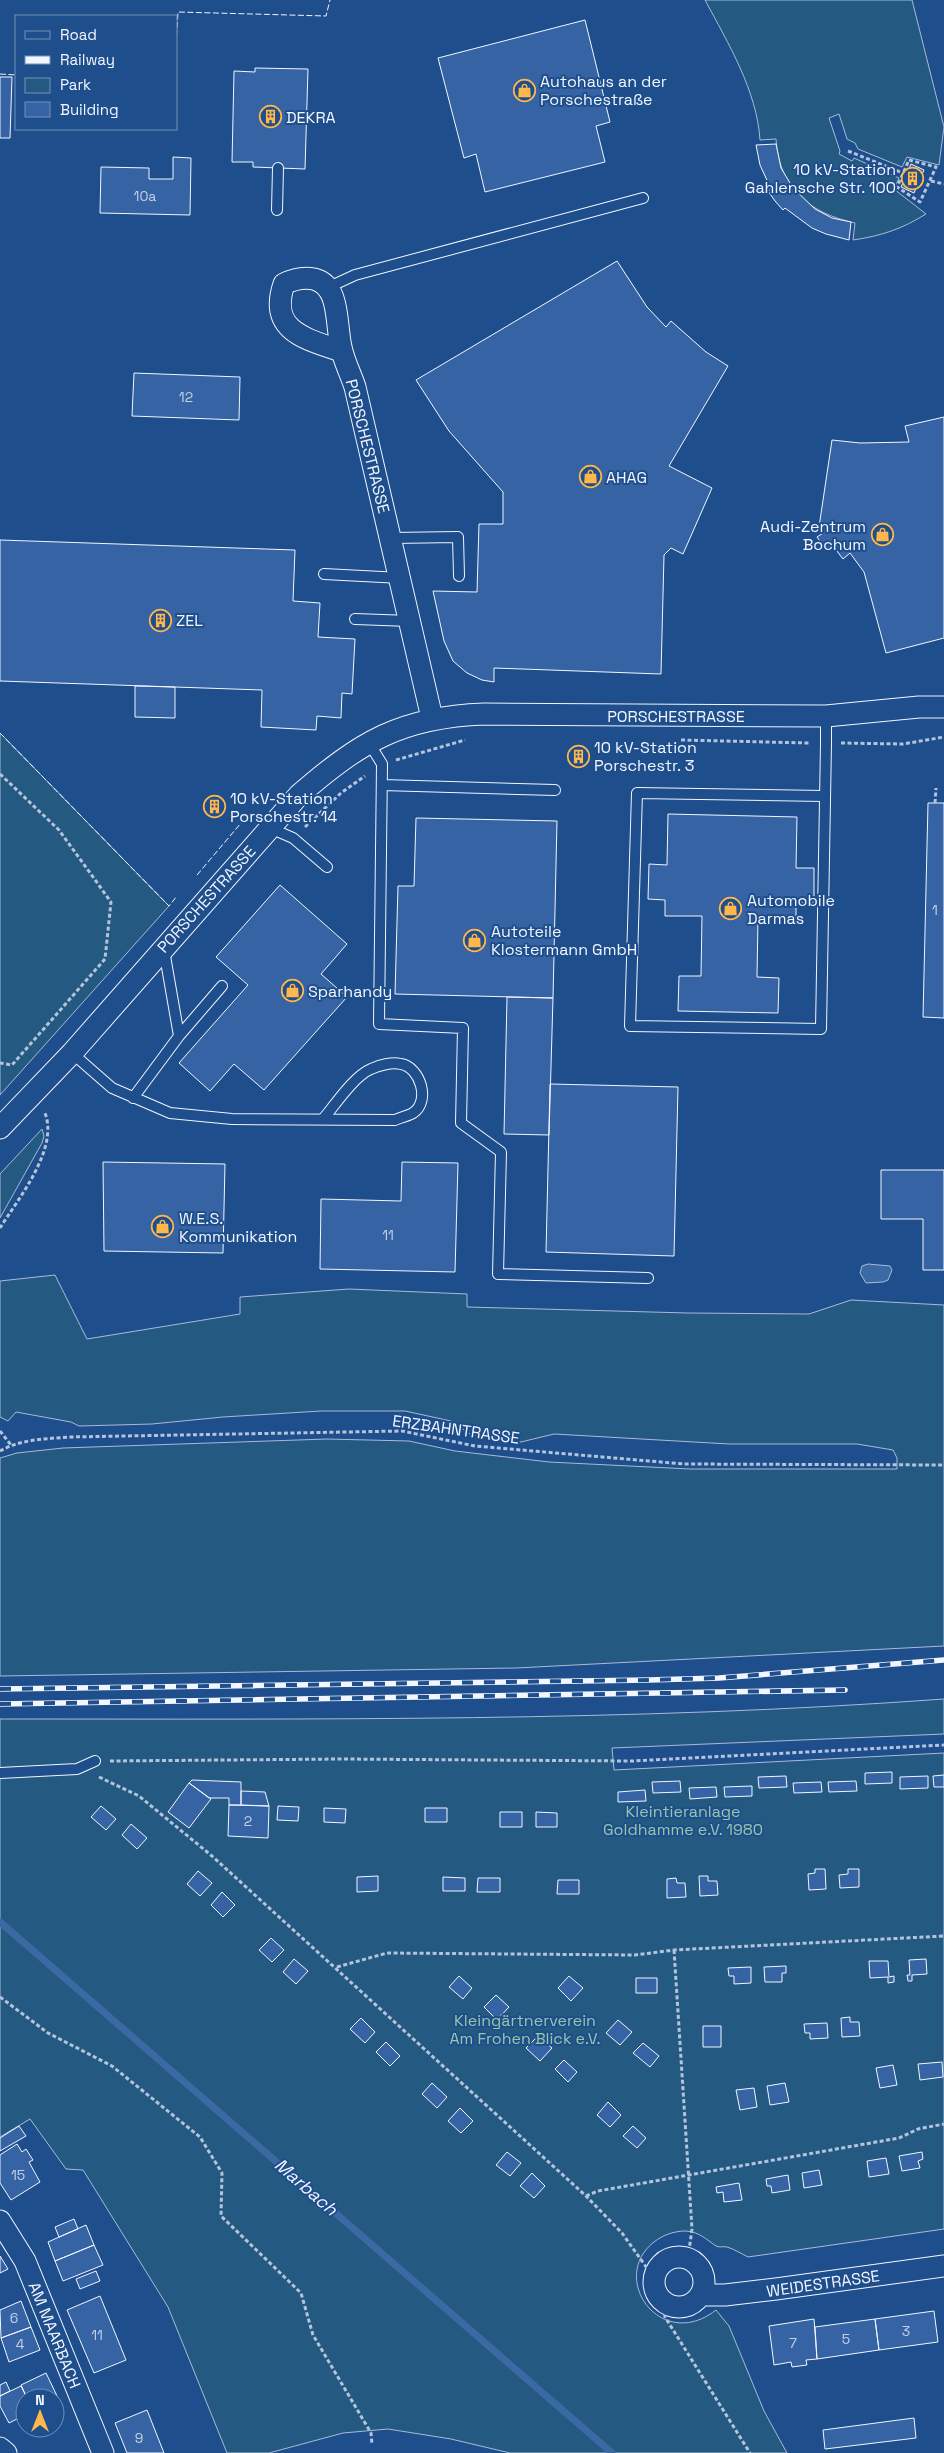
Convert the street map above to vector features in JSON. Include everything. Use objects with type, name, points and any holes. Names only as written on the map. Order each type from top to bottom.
[{"type":"street","points":[[329,287],[324,282],[312,278],[296,278],[284,284],[279,298],[281,314],[288,328],[302,338],[342,350]]},
{"type":"street","name":"PORSCHESTRASSE","points":[[329,287],[333,296],[342,350],[355,387],[401,578],[432,718]]},
{"type":"street","name":"PORSCHESTRASSE","points":[[919,707],[944,696]]},
{"type":"street","name":"PORSCHESTRASSE","points":[[0,1128],[72,1053],[163,947],[299,795],[330,768],[369,743],[398,728],[432,718],[484,714],[826,716],[919,707],[944,707]]},
{"type":"street","name":"AM MAARBACH","points":[[0,2221],[25,2261],[103,2453]]},
{"type":"street","points":[[662,2301],[654,2286],[656,2271],[666,2260],[681,2256],[694,2262],[703,2274],[704,2288],[701,2295]]},
{"type":"street","name":"WEIDESTRASSE","points":[[662,2301],[679,2307],[688,2306],[701,2295],[725,2295],[776,2289],[944,2266]]},
{"type":"street","points":[[0,2448],[6,2453]]},
{"type":"lane","points":[[277,210],[278,168]]},
{"type":"lane","points":[[329,287],[355,275],[643,198]]},
{"type":"lane","points":[[391,538],[458,537],[459,576]]},
{"type":"lane","points":[[324,574],[401,578]]},
{"type":"lane","points":[[355,619],[410,621]]},
{"type":"lane","points":[[824,796],[637,793],[630,1026],[821,1029],[826,716]]},
{"type":"lane","points":[[369,743],[382,764],[379,1024],[463,1028],[461,1123],[500,1152],[498,1274],[648,1278]]},
{"type":"lane","points":[[382,785],[555,790]]},
{"type":"lane","points":[[270,828],[293,838],[327,867]]},
{"type":"lane","points":[[163,947],[178,1036]]},
{"type":"lane","points":[[133,1098],[178,1036],[222,986]]},
{"type":"lane","points":[[72,1053],[112,1088],[133,1098],[170,1113],[232,1119],[395,1120],[414,1112],[422,1100],[422,1086],[414,1070],[402,1064],[385,1064],[369,1069],[354,1083],[323,1119]]},
{"type":"lane","points":[[0,1773],[77,1769],[95,1761]]},
{"type":"path","points":[[848,151],[903,173]]},
{"type":"path","points":[[909,160],[936,167],[931,181],[920,202],[897,187],[909,160]]},
{"type":"path","points":[[931,181],[944,184]]},
{"type":"path","points":[[677,740],[904,744],[944,737]]},
{"type":"path","points":[[293,838],[342,793],[382,764],[467,739]]},
{"type":"path","points":[[0,774],[59,830],[111,902],[106,959],[12,1065],[0,1063]]},
{"type":"path","points":[[936,788],[936,803]]},
{"type":"path","points":[[0,1228],[35,1172],[45,1148],[50,1124],[37,1089]]},
{"type":"path","points":[[45,1112],[51,1106]]},
{"type":"path","points":[[0,1431],[11,1445]]},
{"type":"path","name":"ERZBAHNTRASSE","points":[[0,1451],[11,1445],[29,1440],[69,1436],[402,1431],[475,1446],[684,1464],[944,1465]]},
{"type":"path","points":[[95,1761],[349,1759],[632,1761],[944,1745]]},
{"type":"path","points":[[77,1769],[139,1796],[212,1856],[337,1967],[586,2196],[622,2232],[654,2278]]},
{"type":"path","points":[[337,1967],[387,1953],[635,1955],[674,1950],[944,1936]]},
{"type":"path","points":[[674,1950],[692,2229],[688,2258]]},
{"type":"path","points":[[0,1997],[48,2033],[112,2066],[200,2137],[222,2173],[220,2216],[301,2293],[313,2336],[371,2433],[372,2445]]},
{"type":"path","points":[[586,2196],[598,2191],[899,2138],[918,2129],[944,2124]]},
{"type":"path","points":[[662,2301],[670,2324],[750,2453]]},
{"type":"green space","points":[[705,0],[912,0],[944,127],[939,165],[907,157],[902,167],[858,149],[855,143],[847,139],[839,114],[829,118],[840,151],[839,154],[852,161],[854,158],[899,178],[894,189],[926,214],[891,231],[853,240],[855,223],[824,213],[799,196],[783,171],[778,156],[776,139],[760,140],[753,104],[740,68]]},
{"type":"green space","points":[[0,733],[169,906],[0,1095]]},
{"type":"green space","points":[[42,1129],[44,1136],[42,1143],[0,1218],[0,1174]]},
{"type":"green space","points":[[55,1275],[87,1339],[240,1314],[240,1297],[349,1289],[467,1294],[467,1307],[688,1313],[809,1314],[851,1300],[944,1305],[944,1646],[516,1668],[0,1676],[0,1458],[17,1453],[63,1448],[327,1439],[409,1441],[455,1451],[549,1462],[690,1469],[897,1469],[897,1458],[893,1450],[857,1444],[729,1444],[554,1434],[521,1442],[470,1434],[451,1421],[405,1411],[321,1411],[223,1417],[152,1424],[79,1426],[71,1422],[16,1412],[8,1421],[0,1417],[0,1281]]},
{"type":"green space","points":[[944,1699],[944,1734],[612,1748],[614,1770],[944,1753],[944,2229],[748,2257],[730,2248],[716,2246],[695,2233],[677,2232],[665,2235],[654,2242],[641,2257],[637,2274],[639,2291],[647,2306],[660,2317],[677,2323],[696,2321],[716,2310],[729,2326],[764,2411],[787,2453],[510,2453],[451,2439],[388,2429],[343,2433],[269,2453],[227,2453],[168,2307],[83,2170],[66,2169],[30,2119],[0,2137],[0,1719],[472,1718],[708,1712]]},
{"type":"shaded area","points":[[868,1264],[890,1266],[892,1270],[888,1280],[866,1283],[860,1273],[862,1266]]},
{"type":"building","name":"Autohaus an der Porschestraße","points":[[585,20],[610,122],[596,126],[605,162],[485,192],[476,154],[464,158],[438,58]]},
{"type":"building","name":"DEKRA","points":[[255,68],[308,69],[305,169],[253,167],[253,162],[232,162],[234,71],[255,72]]},
{"type":"building","points":[[0,77],[12,77],[10,138],[0,138]]},
{"type":"building","points":[[776,144],[781,168],[793,188],[815,209],[832,218],[851,222],[849,240],[812,228],[785,208],[783,210],[775,201],[768,191],[771,189],[760,165],[756,145]]},
{"type":"building","points":[[173,157],[191,158],[190,215],[100,213],[101,167],[149,168],[149,179],[173,179]]},
{"type":"building","name":"10 kV-Station Gahlensche Str. 100","points":[[911,164],[924,170],[914,193],[901,187]]},
{"type":"building","name":"AHAG","points":[[617,261],[647,307],[666,327],[671,321],[706,352],[728,366],[669,466],[712,488],[683,554],[671,548],[664,555],[661,674],[494,668],[494,682],[482,680],[467,673],[453,661],[444,641],[433,591],[477,592],[479,524],[503,524],[503,492],[449,431],[416,380]]},
{"type":"building","points":[[134,373],[240,377],[239,420],[132,416]]},
{"type":"building","name":"Audi-Zentrum Bochum","points":[[944,417],[944,638],[886,653],[864,572],[850,553],[843,559],[833,546],[826,550],[817,537],[823,533],[819,527],[832,440],[860,443],[909,442],[905,426]]},
{"type":"building","name":"ZEL","points":[[0,540],[295,550],[293,601],[320,603],[318,637],[355,639],[352,694],[342,693],[341,718],[317,716],[316,730],[261,727],[262,690],[0,681]]},
{"type":"building","points":[[135,686],[175,687],[175,718],[135,717]]},
{"type":"building","name":"10 kV-Station Porschestr. 14","points":[[212,797],[219,804],[214,810],[207,803]]},
{"type":"building","points":[[928,803],[944,803],[944,1018],[923,1017]]},
{"type":"building","name":"Automobile Darmas","points":[[668,814],[797,817],[796,868],[814,868],[814,903],[796,903],[796,919],[758,918],[757,977],[779,978],[778,1013],[678,1011],[679,976],[701,976],[702,916],[665,916],[665,900],[648,899],[649,864],[667,865]]},
{"type":"building","name":"Autoteile Klostermann GmbH","points":[[416,818],[557,821],[553,998],[395,994],[398,886],[414,886]]},
{"type":"building","name":"Sparhandy","points":[[280,885],[347,944],[321,974],[347,997],[264,1090],[234,1064],[210,1091],[179,1063],[248,985],[216,957]]},
{"type":"building","points":[[507,997],[553,998],[549,1135],[504,1134]]},
{"type":"building","points":[[550,1084],[678,1087],[674,1256],[546,1252]]},
{"type":"building","name":"W.E.S. Kommunikation","points":[[103,1162],[225,1164],[223,1253],[104,1251]]},
{"type":"building","points":[[402,1162],[458,1163],[455,1272],[320,1269],[321,1199],[401,1201]]},
{"type":"building","points":[[881,1170],[944,1170],[944,1270],[923,1270],[923,1219],[881,1219]]},
{"type":"building","points":[[892,1772],[892,1783],[865,1784],[865,1773]]},
{"type":"building","points":[[944,1775],[944,1787],[934,1787],[933,1776]]},
{"type":"building","points":[[786,1776],[787,1787],[759,1788],[758,1777]]},
{"type":"building","points":[[928,1776],[928,1788],[900,1789],[900,1777]]},
{"type":"building","points":[[192,1780],[241,1782],[241,1805],[229,1805],[229,1798],[209,1798],[189,1783]]},
{"type":"building","points":[[680,1781],[681,1792],[653,1793],[652,1782]]},
{"type":"building","points":[[856,1781],[857,1791],[829,1792],[828,1782]]},
{"type":"building","points":[[821,1782],[822,1792],[794,1793],[793,1783]]},
{"type":"building","points":[[189,1783],[211,1799],[189,1828],[168,1812]]},
{"type":"building","points":[[752,1786],[752,1796],[725,1797],[724,1787]]},
{"type":"building","points":[[716,1787],[717,1797],[690,1799],[689,1788]]},
{"type":"building","points":[[645,1790],[646,1801],[618,1802],[618,1792]]},
{"type":"building","points":[[241,1791],[265,1792],[269,1806],[241,1805]]},
{"type":"building","points":[[229,1805],[269,1806],[268,1838],[228,1836]]},
{"type":"building","points":[[101,1806],[116,1819],[106,1830],[91,1817]]},
{"type":"building","points":[[278,1806],[299,1807],[298,1821],[277,1820]]},
{"type":"building","points":[[324,1808],[346,1809],[345,1823],[324,1822]]},
{"type":"building","points":[[425,1808],[447,1808],[447,1822],[425,1822]]},
{"type":"building","points":[[500,1812],[522,1812],[522,1827],[500,1827]]},
{"type":"building","points":[[536,1812],[557,1813],[557,1827],[536,1827]]},
{"type":"building","points":[[131,1824],[147,1838],[137,1849],[122,1835]]},
{"type":"building","points":[[815,1869],[825,1869],[826,1889],[809,1890],[808,1874],[815,1873]]},
{"type":"building","points":[[848,1869],[859,1869],[859,1887],[840,1888],[839,1875],[848,1874]]},
{"type":"building","points":[[198,1871],[212,1883],[200,1896],[187,1884]]},
{"type":"building","points":[[378,1876],[378,1891],[357,1892],[357,1877]]},
{"type":"building","points":[[699,1876],[708,1876],[708,1881],[717,1881],[718,1895],[700,1896]]},
{"type":"building","points":[[443,1877],[465,1878],[465,1891],[443,1891]]},
{"type":"building","points":[[478,1878],[500,1878],[500,1892],[477,1892]]},
{"type":"building","points":[[676,1878],[677,1883],[685,1883],[686,1897],[667,1898],[667,1879]]},
{"type":"building","points":[[558,1880],[579,1880],[579,1894],[557,1894]]},
{"type":"building","points":[[222,1892],[235,1905],[223,1917],[211,1905]]},
{"type":"building","points":[[271,1938],[284,1950],[272,1962],[259,1950]]},
{"type":"building","points":[[294,1959],[308,1971],[296,1984],[283,1972]]},
{"type":"building","points":[[926,1959],[927,1974],[912,1975],[912,1981],[908,1981],[907,1975],[910,1975],[909,1960]]},
{"type":"building","points":[[869,1961],[888,1961],[889,1977],[894,1976],[894,1982],[888,1983],[888,1977],[870,1978]]},
{"type":"building","points":[[786,1966],[786,1973],[782,1973],[782,1982],[765,1982],[764,1967]]},
{"type":"building","points":[[751,1967],[751,1983],[734,1984],[734,1976],[729,1976],[728,1968]]},
{"type":"building","points":[[459,1976],[472,1988],[463,1999],[449,1987]]},
{"type":"building","points":[[569,1976],[583,1988],[571,2001],[558,1988]]},
{"type":"building","points":[[636,1978],[657,1978],[657,1993],[636,1993]]},
{"type":"building","points":[[496,1995],[509,2007],[497,2020],[484,2007]]},
{"type":"building","points":[[850,2017],[850,2022],[859,2022],[860,2036],[842,2037],[841,2018]]},
{"type":"building","points":[[361,2018],[375,2032],[365,2043],[350,2029]]},
{"type":"building","points":[[618,2020],[632,2032],[620,2045],[606,2033]]},
{"type":"building","points":[[827,2023],[828,2038],[810,2039],[810,2033],[805,2033],[804,2024]]},
{"type":"building","points":[[703,2026],[721,2026],[721,2047],[703,2047]]},
{"type":"building","points":[[538,2036],[552,2048],[540,2061],[526,2048]]},
{"type":"building","points":[[386,2042],[400,2056],[390,2066],[376,2052]]},
{"type":"building","points":[[643,2043],[659,2056],[650,2067],[633,2053]]},
{"type":"building","points":[[564,2060],[577,2072],[568,2082],[555,2069]]},
{"type":"building","points":[[942,2062],[943,2077],[920,2080],[918,2064]]},
{"type":"building","points":[[893,2065],[897,2085],[880,2088],[876,2068]]},
{"type":"building","points":[[432,2083],[447,2097],[437,2108],[422,2094]]},
{"type":"building","points":[[785,2083],[789,2102],[770,2105],[767,2086]]},
{"type":"building","points":[[754,2088],[757,2107],[740,2110],[736,2090]]},
{"type":"building","points":[[608,2102],[621,2115],[610,2127],[597,2115]]},
{"type":"building","points":[[460,2108],[473,2121],[461,2133],[448,2121]]},
{"type":"building","points":[[19,2126],[26,2136],[0,2151],[0,2138]]},
{"type":"building","points":[[633,2126],[646,2138],[637,2148],[623,2136]]},
{"type":"building","points":[[17,2144],[22,2152],[26,2149],[33,2160],[29,2162],[40,2182],[11,2200],[0,2183],[0,2155]]},
{"type":"building","points":[[507,2152],[521,2163],[510,2176],[496,2165]]},
{"type":"building","points":[[922,2152],[923,2159],[918,2161],[920,2168],[902,2171],[899,2156]]},
{"type":"building","points":[[886,2158],[889,2174],[869,2177],[867,2161]]},
{"type":"building","points":[[819,2170],[822,2185],[804,2188],[802,2173]]},
{"type":"building","points":[[532,2173],[545,2186],[534,2198],[520,2186]]},
{"type":"building","points":[[788,2175],[790,2190],[772,2193],[771,2186],[767,2186],[766,2179]]},
{"type":"building","points":[[739,2183],[742,2200],[724,2202],[723,2192],[717,2193],[716,2187]]},
{"type":"building","points":[[74,2219],[78,2229],[59,2237],[55,2227]]},
{"type":"building","points":[[86,2225],[94,2245],[55,2261],[48,2242]]},
{"type":"building","points":[[94,2245],[103,2265],[63,2281],[55,2261]]},
{"type":"building","points":[[0,2256],[8,2269],[0,2273]]},
{"type":"building","points":[[96,2271],[100,2281],[80,2289],[76,2279]]},
{"type":"building","points":[[100,2296],[126,2360],[94,2373],[67,2310]]},
{"type":"building","points":[[21,2301],[31,2327],[1,2338],[0,2310]]},
{"type":"building","points":[[934,2311],[938,2342],[879,2350],[875,2319]]},
{"type":"building","points":[[814,2319],[817,2359],[806,2360],[807,2365],[792,2367],[791,2362],[774,2365],[769,2326]]},
{"type":"building","points":[[875,2319],[879,2350],[817,2359],[815,2327]]},
{"type":"building","points":[[31,2327],[40,2350],[9,2362],[1,2338]]},
{"type":"building","points":[[46,2373],[53,2388],[22,2388],[21,2385]]},
{"type":"building","points":[[6,2382],[10,2391],[0,2396],[0,2385]]},
{"type":"building","points":[[15,2389],[15,2420],[9,2423],[0,2406],[0,2396]]},
{"type":"building","points":[[147,2410],[164,2453],[127,2453],[115,2423]]},
{"type":"building","points":[[914,2418],[916,2438],[825,2449],[823,2430]]},
{"type":"waterway","name":"Marbach","points":[[0,1922],[612,2453]]},
{"type":"railway","points":[[0,1689],[719,1678],[944,1660]]},
{"type":"railway","points":[[0,1704],[845,1690]]},
{"type":"fence","points":[[178,15],[178,12],[326,16],[330,0]]},
{"type":"fence","points":[[0,74],[15,75]]},
{"type":"fence","points":[[0,733],[169,906],[177,896]]},
{"type":"fence","points":[[197,875],[241,823]]},
{"type":"place","name":"Autohaus an der Porschestraße","points":[[524,90]]},
{"type":"place","name":"DEKRA","points":[[270,117]]},
{"type":"place","name":"10 kV-Station Gahlensche Str. 100","points":[[912,178]]},
{"type":"place","name":"AHAG","points":[[590,477]]},
{"type":"place","name":"Audi-Zentrum Bochum","points":[[882,535]]},
{"type":"place","name":"ZEL","points":[[160,620]]},
{"type":"place","name":"10 kV-Station Porschestr. 3","points":[[578,756]]},
{"type":"place","name":"10 kV-Station Porschestr. 14","points":[[214,807]]},
{"type":"place","name":"Automobile Darmas","points":[[731,909]]},
{"type":"place","name":"Autoteile Klostermann GmbH","points":[[475,940]]},
{"type":"place","name":"Sparhandy","points":[[292,991]]},
{"type":"place","name":"W.E.S. Kommunikation","points":[[163,1227]]},
{"type":"park label","name":"Kleintieranlage Goldhamme e.V. 1980","points":[[683,1820]]},
{"type":"park label","name":"Kleingärtnerverein Am Frohen Blick e.V.","points":[[525,2029]]}]
